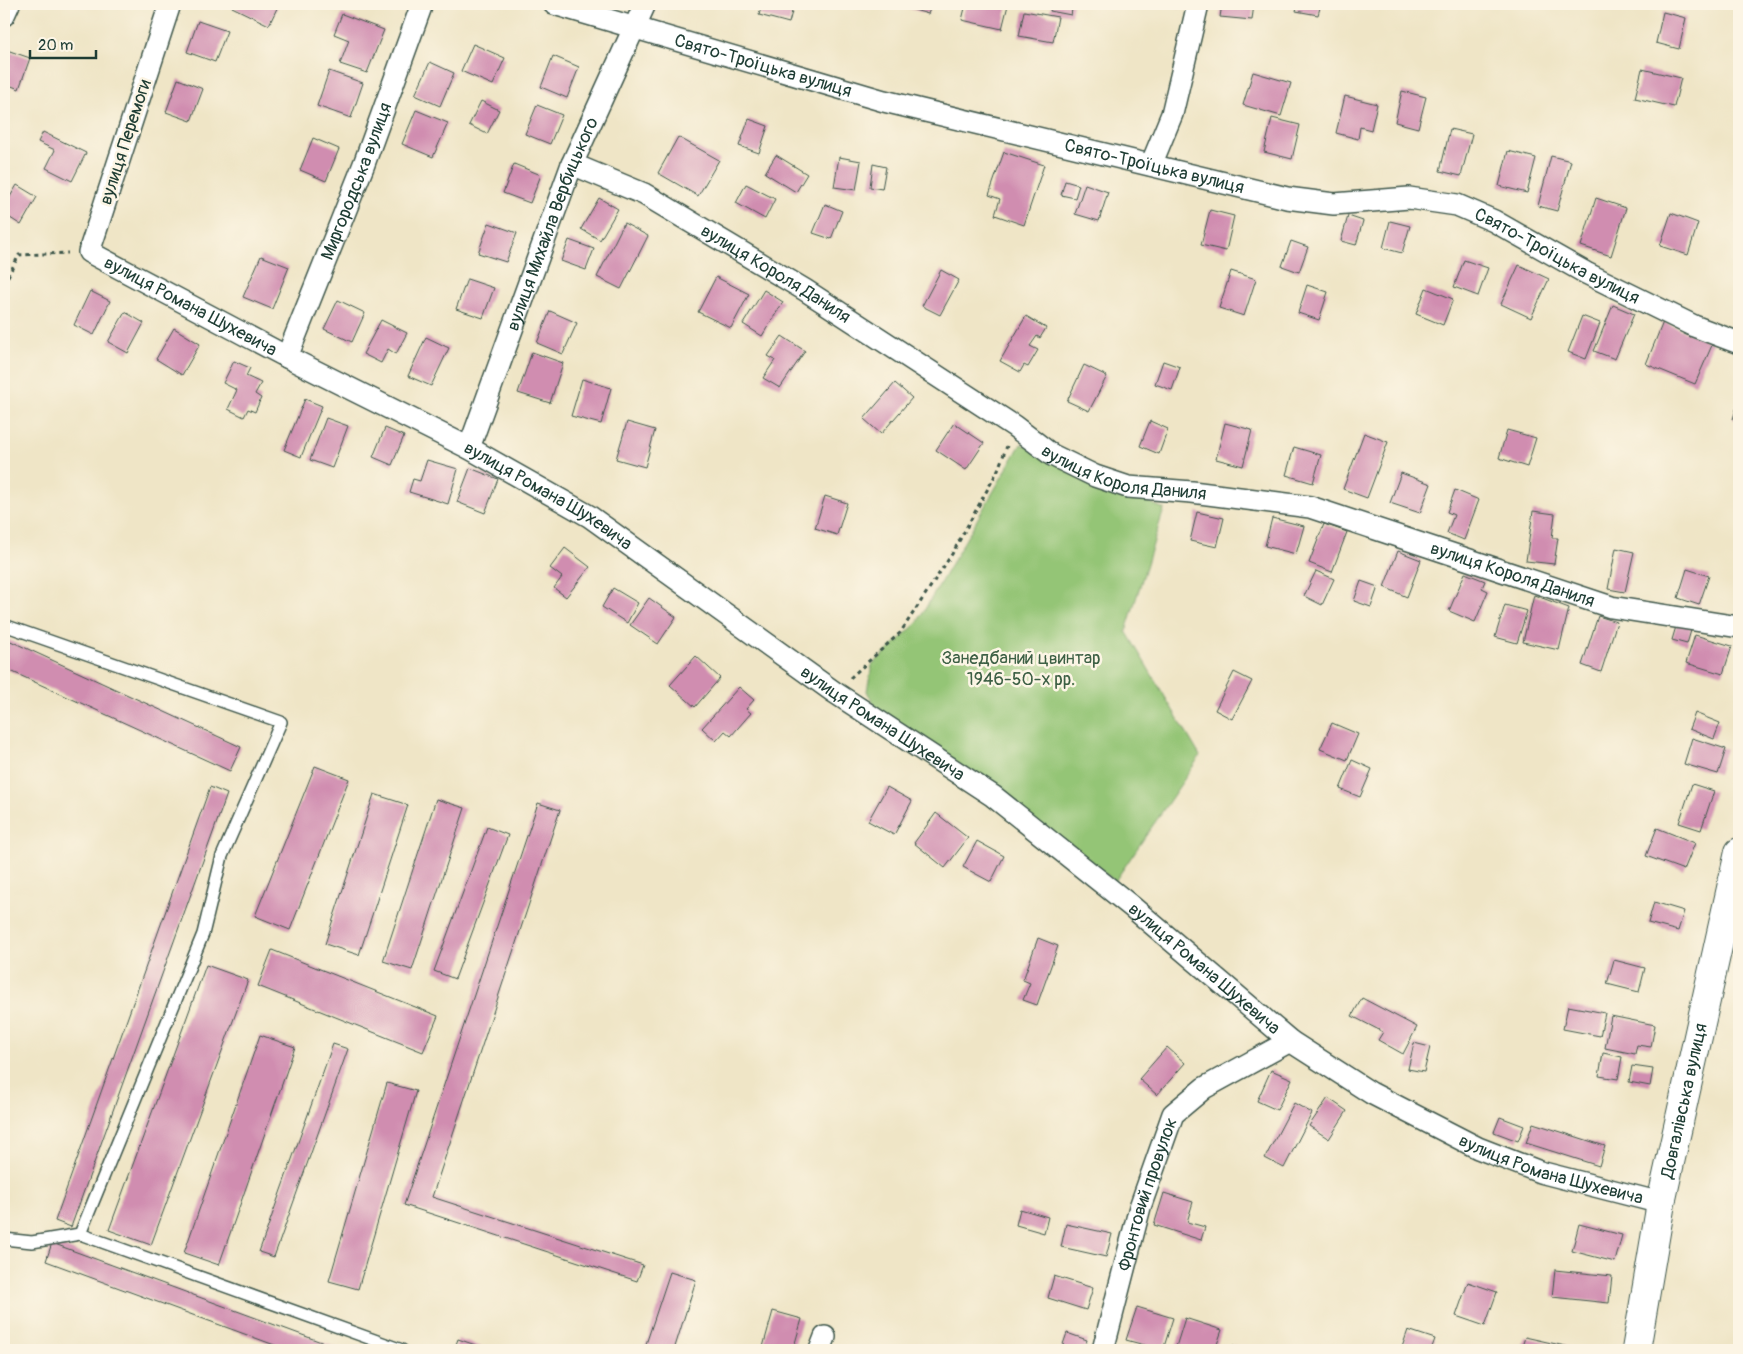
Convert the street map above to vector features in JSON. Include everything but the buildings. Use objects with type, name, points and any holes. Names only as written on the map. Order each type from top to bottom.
[{"type":"street","points":[[4,14],[9,4]]},
{"type":"street","name":"вулиця Перемоги","points":[[89,252],[170,4]]},
{"type":"street","name":"Миргородська вулиця","points":[[286,357],[364,164],[422,4]]},
{"type":"street","name":"Свято-Троїцька вулиця","points":[[554,4],[884,101],[1287,198],[1320,203],[1409,198],[1457,205],[1494,220],[1602,281],[1694,326],[1739,343]]},
{"type":"street","name":"вулиця Михайла Вербицького","points":[[469,448],[572,164],[645,4]]},
{"type":"street","points":[[1151,165],[1172,114],[1198,4]]},
{"type":"street","name":"вулиця Короля Даниля","points":[[572,164],[644,194],[805,290],[1014,426],[1052,455],[1095,476],[1128,487],[1192,492],[1310,507],[1611,607],[1739,627]]},
{"type":"street","name":"вулиця Романа Шухевича","points":[[89,252],[286,357],[469,448],[589,516],[834,692],[993,796],[1131,906],[1290,1041],[1371,1093],[1478,1148],[1540,1172],[1661,1203]]},
{"type":"street","name":"Довгалівська вулиця","points":[[1636,1350],[1661,1203],[1739,852]]},
{"type":"street","name":"Фронтовий провулок","points":[[1103,1350],[1140,1207],[1173,1114],[1204,1088],[1290,1041]]},
{"type":"lane","points":[[4,626],[281,722],[222,856],[203,934],[80,1234]]},
{"type":"lane","points":[[4,1239],[32,1242],[80,1234],[402,1350]]},
{"type":"path","points":[[4,284],[19,255],[89,252]]},
{"type":"path","points":[[834,692],[900,633],[952,554],[997,472],[1014,426]]},
{"type":"green space","name":"Занедбаний цвинтар 1946-50-х рр.","points":[[1021,444],[1164,509],[1126,631],[1200,756],[1115,881],[875,707],[867,691],[872,665],[917,623]]}]
